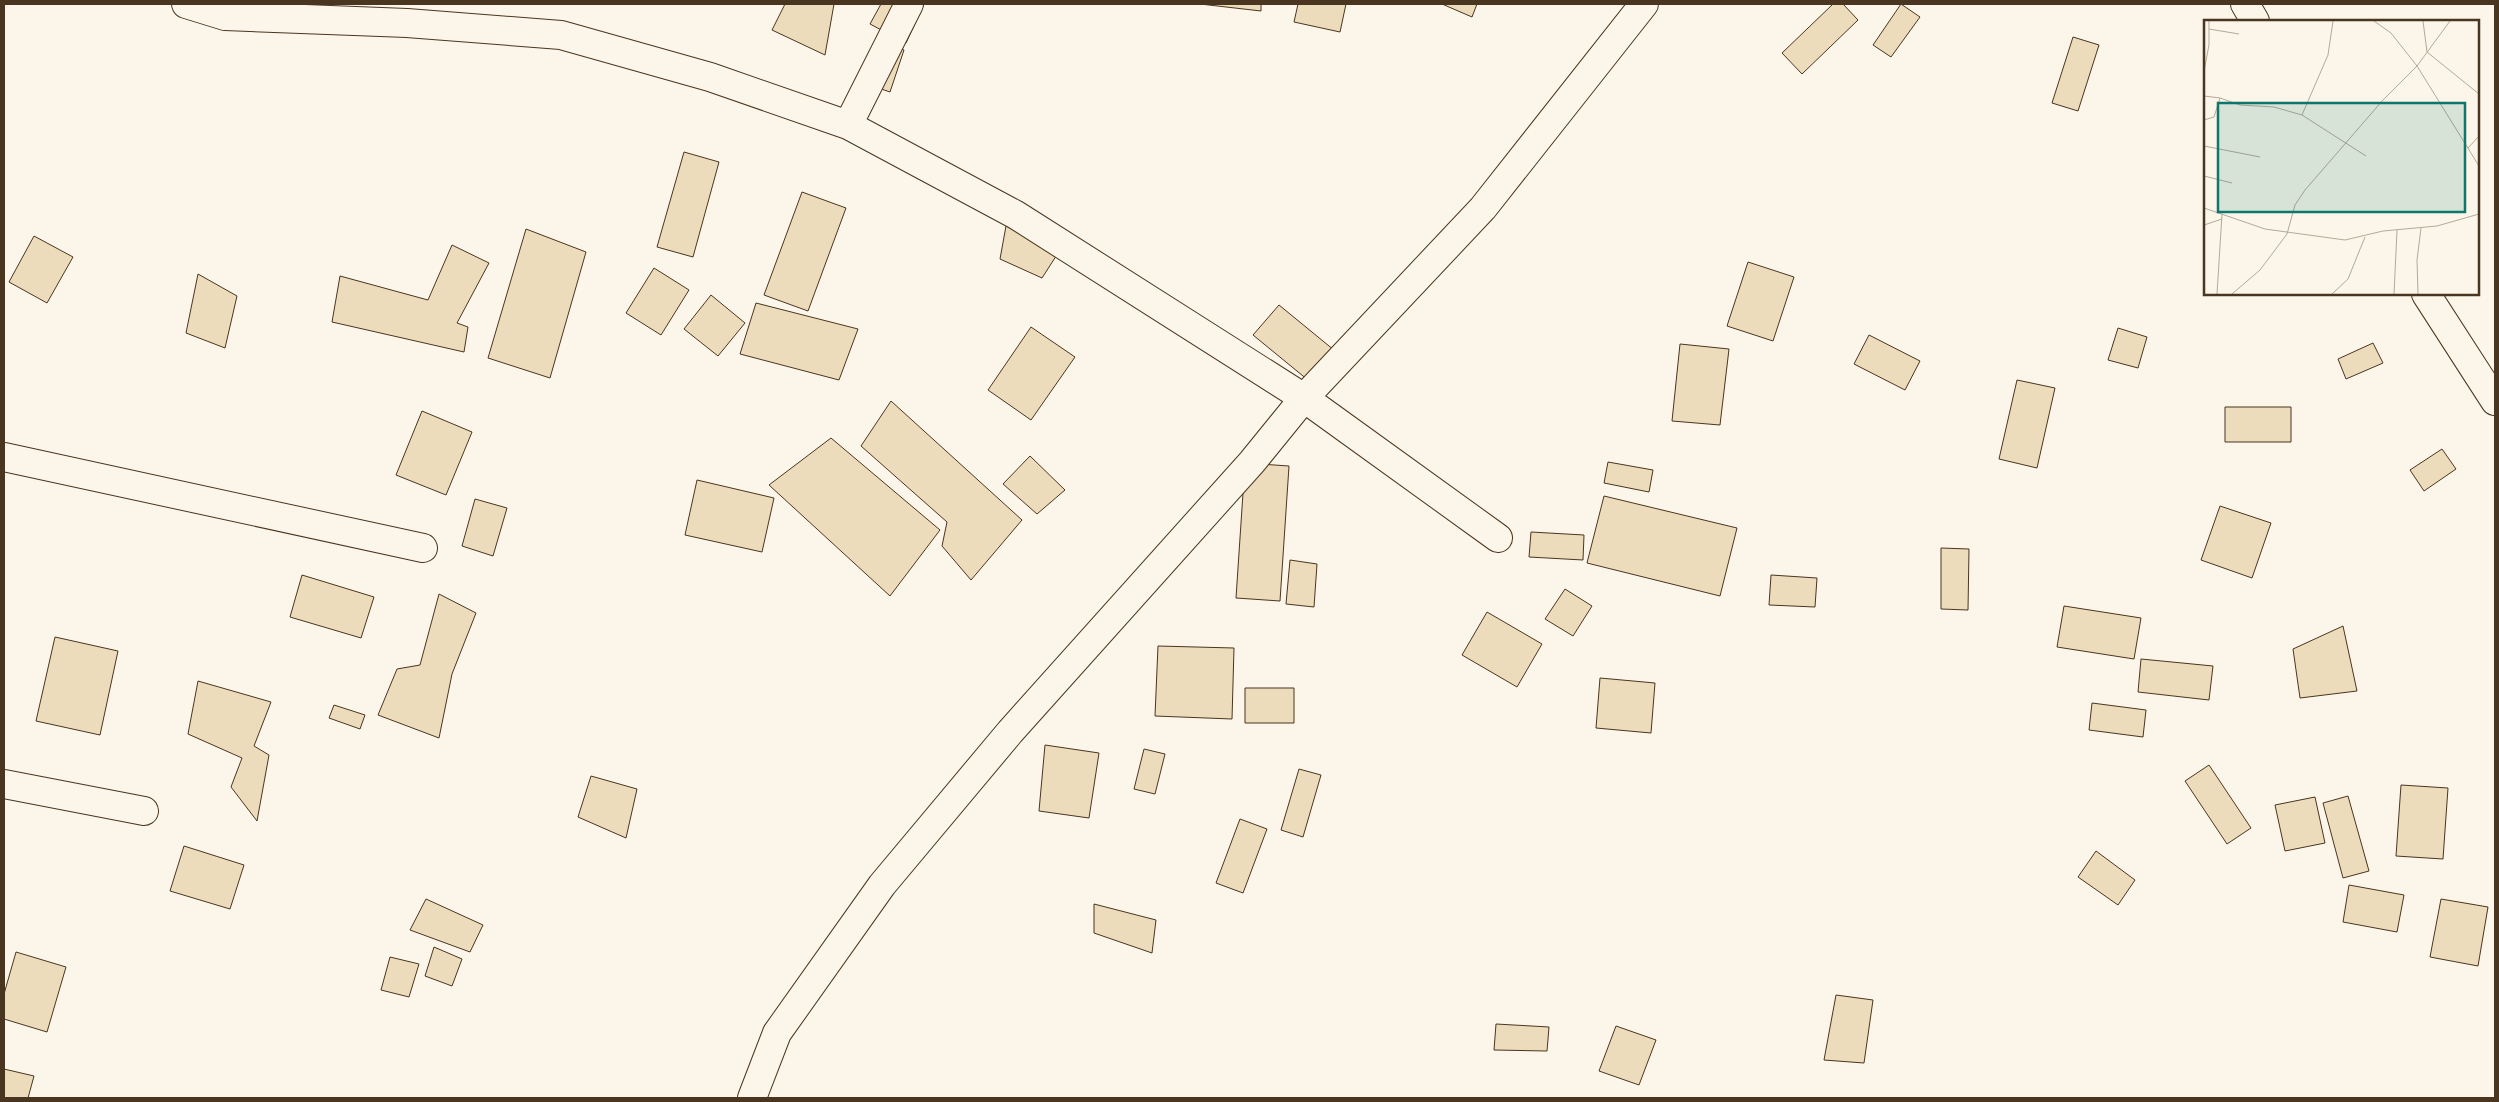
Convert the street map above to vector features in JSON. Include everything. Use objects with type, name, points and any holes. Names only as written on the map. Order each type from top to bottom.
[{"type":"street","points":[[186,4],[225,16],[408,23],[561,35],[710,77],[848,125],[1016,215],[1304,398],[1498,538]]},
{"type":"street","points":[[848,125],[909,4]]},
{"type":"street","points":[[752,1098],[777,1033],[882,885],[1010,732],[1252,462],[1304,398],[1483,208],[1644,4]]},
{"type":"street","points":[[2244,4],[2255,20]]},
{"type":"street","points":[[2427,295],[2495,401]]},
{"type":"street","points":[[4,457],[424,548]]},
{"type":"street","points":[[4,784],[144,811]]},
{"type":"building","points":[[785,4],[834,4],[825,55],[772,30]]},
{"type":"building","points":[[881,4],[924,4],[906,43],[870,24]]},
{"type":"building","points":[[1200,4],[1261,4],[1261,11]]},
{"type":"building","points":[[1298,4],[1346,4],[1340,32],[1294,22]]},
{"type":"building","points":[[1442,4],[1477,4],[1472,17]]},
{"type":"building","points":[[1833,4],[1843,4],[1858,20],[1802,74],[1782,53]]},
{"type":"building","points":[[1901,4],[1920,17],[1891,57],[1873,45]]},
{"type":"building","points":[[2073,37],[2099,45],[2078,111],[2052,103]]},
{"type":"building","points":[[875,40],[904,50],[890,92],[861,82]]},
{"type":"building","points":[[684,152],[719,162],[693,257],[657,247]]},
{"type":"building","points":[[802,192],[846,208],[808,311],[764,295]]},
{"type":"building","points":[[1006,226],[1060,250],[1042,278],[1000,259]]},
{"type":"building","points":[[526,229],[586,252],[550,378],[488,358]]},
{"type":"building","points":[[34,236],[73,257],[47,303],[9,282]]},
{"type":"building","points":[[452,245],[489,263],[457,323],[468,327],[464,352],[332,322],[340,276],[428,300]]},
{"type":"building","points":[[1748,262],[1794,277],[1773,341],[1727,326]]},
{"type":"building","points":[[654,268],[689,290],[661,335],[626,313]]},
{"type":"building","points":[[198,274],[237,296],[225,348],[186,333]]},
{"type":"building","points":[[711,295],[745,323],[718,356],[684,329]]},
{"type":"building","points":[[756,303],[858,329],[839,380],[740,354]]},
{"type":"building","points":[[1279,305],[1340,355],[1314,385],[1253,335]]},
{"type":"building","points":[[1031,327],[1075,357],[1031,420],[988,390]]},
{"type":"building","points":[[2118,328],[2147,337],[2138,368],[2108,360]]},
{"type":"building","points":[[1869,335],[1920,361],[1905,390],[1854,364]]},
{"type":"building","points":[[2373,343],[2383,363],[2346,379],[2338,359]]},
{"type":"building","points":[[1680,344],[1729,349],[1720,425],[1672,421]]},
{"type":"building","points":[[2017,380],[2055,388],[2037,468],[1999,459]]},
{"type":"building","points":[[891,401],[1022,520],[971,580],[942,546],[947,522],[861,446]]},
{"type":"building","points":[[2225,407],[2291,407],[2291,442],[2225,442]]},
{"type":"building","points":[[422,411],[472,432],[446,495],[396,475]]},
{"type":"building","points":[[831,438],[940,530],[890,596],[769,485]]},
{"type":"building","points":[[2442,449],[2456,469],[2424,491],[2410,470]]},
{"type":"building","points":[[1030,456],[1065,490],[1037,514],[1003,484]]},
{"type":"building","points":[[1608,462],[1653,470],[1649,492],[1604,483]]},
{"type":"building","points":[[1245,463],[1289,466],[1280,601],[1236,598]]},
{"type":"building","points":[[697,480],[774,498],[762,552],[685,535]]},
{"type":"building","points":[[1604,496],[1737,528],[1720,596],[1587,563]]},
{"type":"building","points":[[475,499],[507,508],[493,556],[462,546]]},
{"type":"building","points":[[2220,506],[2271,523],[2252,578],[2201,560]]},
{"type":"building","points":[[1531,532],[1584,535],[1583,560],[1529,557]]},
{"type":"building","points":[[1941,548],[1969,549],[1968,610],[1941,609]]},
{"type":"building","points":[[1290,560],[1317,564],[1314,607],[1286,604]]},
{"type":"building","points":[[302,575],[374,597],[361,638],[290,617]]},
{"type":"building","points":[[1771,575],[1817,578],[1815,607],[1769,605]]},
{"type":"building","points":[[1565,589],[1592,606],[1573,636],[1545,619]]},
{"type":"building","points":[[439,594],[476,613],[452,674],[439,738],[378,715],[397,669],[420,665]]},
{"type":"building","points":[[2064,606],[2141,618],[2134,659],[2057,647]]},
{"type":"building","points":[[1487,612],[1542,644],[1517,687],[1462,655]]},
{"type":"building","points":[[2343,626],[2357,691],[2300,698],[2293,649]]},
{"type":"building","points":[[55,637],[118,651],[100,735],[36,721]]},
{"type":"building","points":[[1158,646],[1234,648],[1232,719],[1155,716]]},
{"type":"building","points":[[2141,659],[2213,666],[2209,700],[2138,692]]},
{"type":"building","points":[[1600,678],[1655,683],[1651,733],[1596,728]]},
{"type":"building","points":[[198,681],[271,702],[254,746],[269,755],[257,821],[231,787],[242,758],[188,734]]},
{"type":"building","points":[[1245,688],[1294,688],[1294,723],[1245,723]]},
{"type":"building","points":[[2092,703],[2146,710],[2143,737],[2089,730]]},
{"type":"building","points":[[334,705],[365,715],[360,729],[329,718]]},
{"type":"building","points":[[1045,745],[1099,753],[1089,818],[1039,811]]},
{"type":"building","points":[[1144,749],[1165,754],[1155,794],[1134,789]]},
{"type":"building","points":[[2209,765],[2251,828],[2227,844],[2185,781]]},
{"type":"building","points":[[1299,769],[1321,775],[1303,837],[1281,830]]},
{"type":"building","points":[[591,776],[637,789],[626,838],[578,817]]},
{"type":"building","points":[[2401,785],[2448,788],[2443,859],[2396,856]]},
{"type":"building","points":[[2348,796],[2369,871],[2343,878],[2323,803]]},
{"type":"building","points":[[2315,797],[2325,843],[2285,851],[2275,805]]},
{"type":"building","points":[[1240,819],[1267,829],[1243,893],[1216,883]]},
{"type":"building","points":[[184,846],[244,865],[230,909],[170,891]]},
{"type":"building","points":[[2096,851],[2135,880],[2118,905],[2078,877]]},
{"type":"building","points":[[2349,885],[2404,895],[2397,932],[2343,922]]},
{"type":"building","points":[[426,899],[483,925],[470,952],[410,930]]},
{"type":"building","points":[[2441,899],[2488,907],[2478,966],[2430,957]]},
{"type":"building","points":[[1094,904],[1156,920],[1152,953],[1094,933]]},
{"type":"building","points":[[434,947],[462,959],[452,986],[425,976]]},
{"type":"building","points":[[16,952],[66,967],[47,1032],[4,1019],[4,994]]},
{"type":"building","points":[[390,957],[419,964],[409,997],[381,990]]},
{"type":"building","points":[[1836,995],[1873,1000],[1864,1063],[1824,1060]]},
{"type":"building","points":[[1496,1024],[1549,1027],[1547,1051],[1494,1050]]},
{"type":"building","points":[[1616,1026],[1656,1040],[1639,1085],[1599,1071]]},
{"type":"building","points":[[4,1069],[34,1076],[28,1098],[4,1098]]}]
